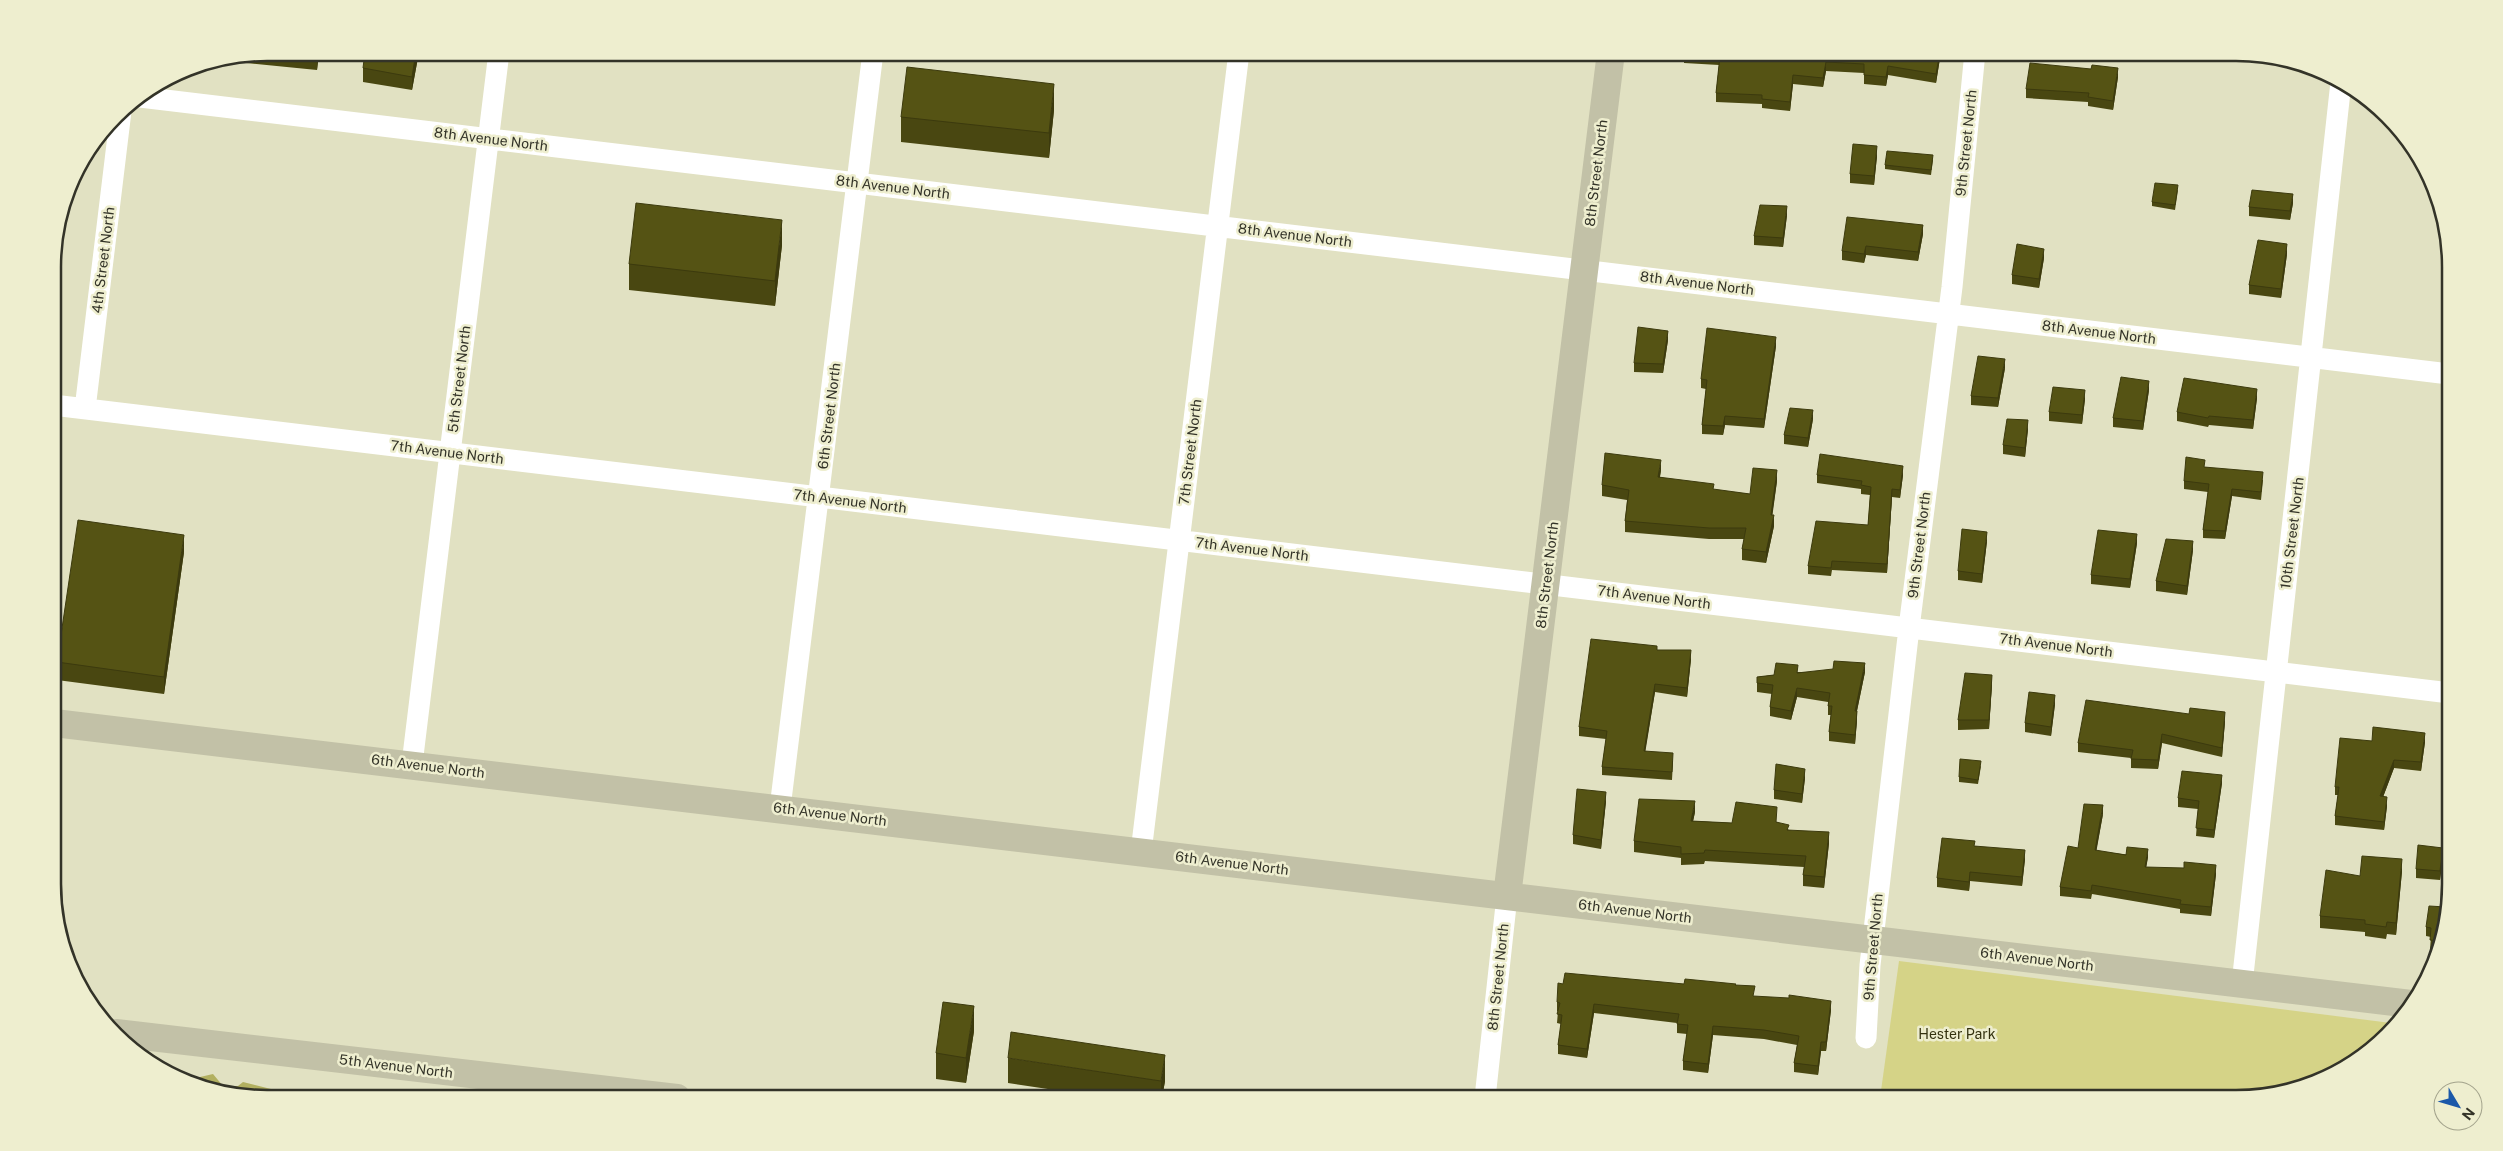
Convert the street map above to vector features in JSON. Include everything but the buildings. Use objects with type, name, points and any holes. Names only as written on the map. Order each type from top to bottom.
[{"type":"street","name":"5th Street North","points":[[412,764],[498,61]]},
{"type":"street","name":"6th Street North","points":[[780,808],[872,61]]},
{"type":"street","name":"7th Street North","points":[[1141,852],[1238,61]]},
{"type":"street","name":"8th Street North","points":[[1486,1090],[1507,896],[1610,61]]},
{"type":"street","name":"9th Street North","points":[[1866,1038],[1873,940],[1908,628],[1949,314],[1974,61]]},
{"type":"street","name":"10th Street North","points":[[2242,984],[2340,90]]},
{"type":"street","name":"8th Avenue North","points":[[151,97],[2442,373]]},
{"type":"street","name":"4th Street North","points":[[85,409],[120,123]]},
{"type":"street","name":"7th Avenue North","points":[[61,406],[2442,692]]},
{"type":"street","name":"6th Avenue North","points":[[61,724],[412,764],[2403,1003]]},
{"type":"street","name":"5th Avenue North","points":[[127,1035],[607,1090]]},
{"type":"green space","name":"Hester Park","points":[[1899,961],[2389,1023],[2372,1039],[2327,1069],[2289,1083],[2263,1088],[2236,1090],[1881,1090]]},
{"type":"shaded area","points":[[213,1074],[222,1085],[214,1083],[197,1078]]},
{"type":"shaded area","points":[[243,1082],[275,1090],[227,1086],[238,1086]]}]
